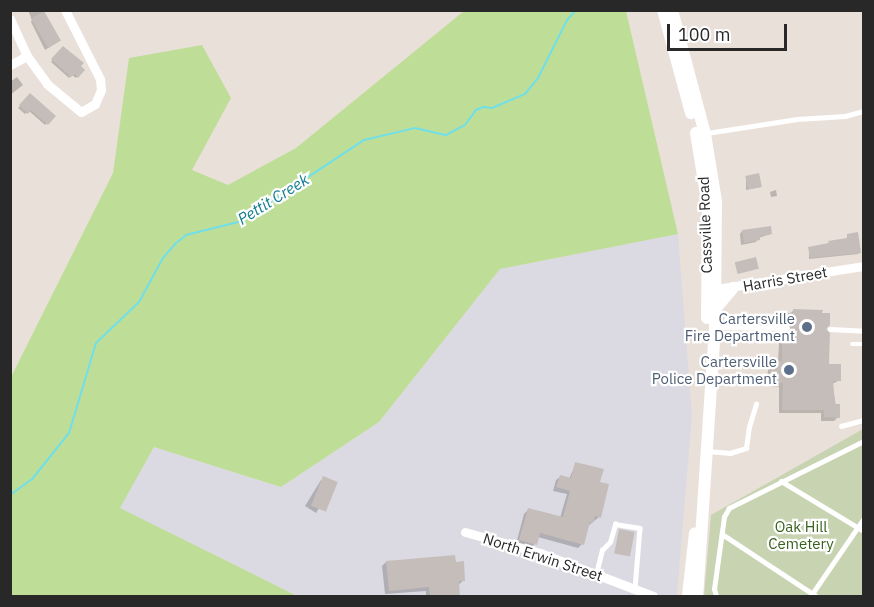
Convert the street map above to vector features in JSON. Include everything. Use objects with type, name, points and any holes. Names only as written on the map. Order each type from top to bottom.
[{"type":"main road","name":"Cassville Road","points":[[663,10],[704,172],[715,309],[710,373]]},
{"type":"main road","name":"Cassville Road","points":[[672,10],[705,134],[716,201],[707,450],[688,597]]},
{"type":"main road","points":[[715,309],[733,288]]},
{"type":"main road","name":"Cassville Road","points":[[697,597],[704,529],[703,494]]},
{"type":"street","points":[[10,19],[27,56],[47,84],[81,112],[94,104],[101,90],[100,79],[65,10]]},
{"type":"street","points":[[10,64],[27,56]]},
{"type":"street","name":"Harris Street","points":[[712,290],[864,266]]},
{"type":"street","name":"North Erwin Street","points":[[465,532],[540,553],[653,597]]},
{"type":"lane","points":[[705,134],[788,120],[846,116],[864,111]]},
{"type":"lane","points":[[715,327],[787,328]]},
{"type":"lane","points":[[830,329],[864,331]]},
{"type":"lane","points":[[852,344],[864,344]]},
{"type":"lane","points":[[707,450],[730,453],[746,448],[756,404]]},
{"type":"lane","points":[[841,426],[864,420]]},
{"type":"lane","points":[[716,597],[714,589],[724,517],[729,508],[864,441]]},
{"type":"lane","points":[[781,481],[864,531]]},
{"type":"lane","points":[[722,534],[814,595],[864,518]]},
{"type":"lane","points":[[596,574],[602,550],[610,542],[615,524],[640,528],[635,589]]},
{"type":"shaded area","points":[[678,234],[692,416],[677,596],[297,596],[119,508],[154,447],[281,487],[379,422],[500,269]]},
{"type":"green space","points":[[464,11],[626,11],[678,234],[500,269],[379,422],[281,487],[154,447],[120,508],[297,596],[11,596],[11,377],[113,173],[129,58],[202,45],[231,98],[192,170],[228,185],[296,148]]},
{"type":"green space","name":"Oak Hill Cemetery","points":[[863,429],[863,596],[704,596],[711,515]]},
{"type":"building","points":[[44,11],[61,40],[48,48],[31,19]]},
{"type":"building","points":[[63,46],[84,63],[81,66],[85,70],[78,78],[75,74],[71,77],[51,59]]},
{"type":"building","points":[[30,93],[56,116],[48,125],[31,110],[28,114],[19,105]]},
{"type":"building","points":[[759,173],[762,187],[748,190],[745,176]]},
{"type":"building","points":[[771,226],[772,234],[760,236],[760,240],[744,243],[742,230]]},
{"type":"building","points":[[858,232],[861,253],[810,258],[808,247],[847,238],[847,234]]},
{"type":"building","points":[[756,257],[759,269],[738,274],[735,262]]},
{"type":"building","points":[[793,309],[823,310],[822,313],[830,313],[830,325],[826,329],[830,333],[829,364],[841,364],[841,381],[833,381],[835,404],[840,404],[840,418],[824,417],[824,410],[782,410],[783,383],[772,383],[772,380],[768,380],[772,361],[782,361],[782,337],[787,337],[787,332],[791,329],[787,323],[787,313],[793,313]]},
{"type":"building","points":[[575,462],[604,469],[600,482],[609,484],[601,518],[595,516],[593,523],[590,522],[584,545],[540,533],[537,545],[519,540],[528,508],[563,517],[570,491],[556,487],[560,475],[571,478]]},
{"type":"building","points":[[323,476],[338,482],[326,512],[311,506]]},
{"type":"building","points":[[619,529],[635,532],[630,557],[614,554]]},
{"type":"building","points":[[455,555],[456,562],[464,561],[465,581],[459,581],[460,597],[430,597],[429,587],[389,591],[386,561]]},
{"type":"waterway","name":"Pettit Creek","points":[[10,495],[33,478],[69,433],[96,343],[139,302],[163,258],[175,244],[186,235],[242,221],[364,140],[415,128],[446,135],[465,125],[476,110],[483,107],[492,108],[525,94],[538,78],[567,20],[576,10]]},
{"type":"place","name":"Cartersville Fire Department","points":[[807,327]]},
{"type":"place","name":"Cartersville Police Department","points":[[789,370]]}]
